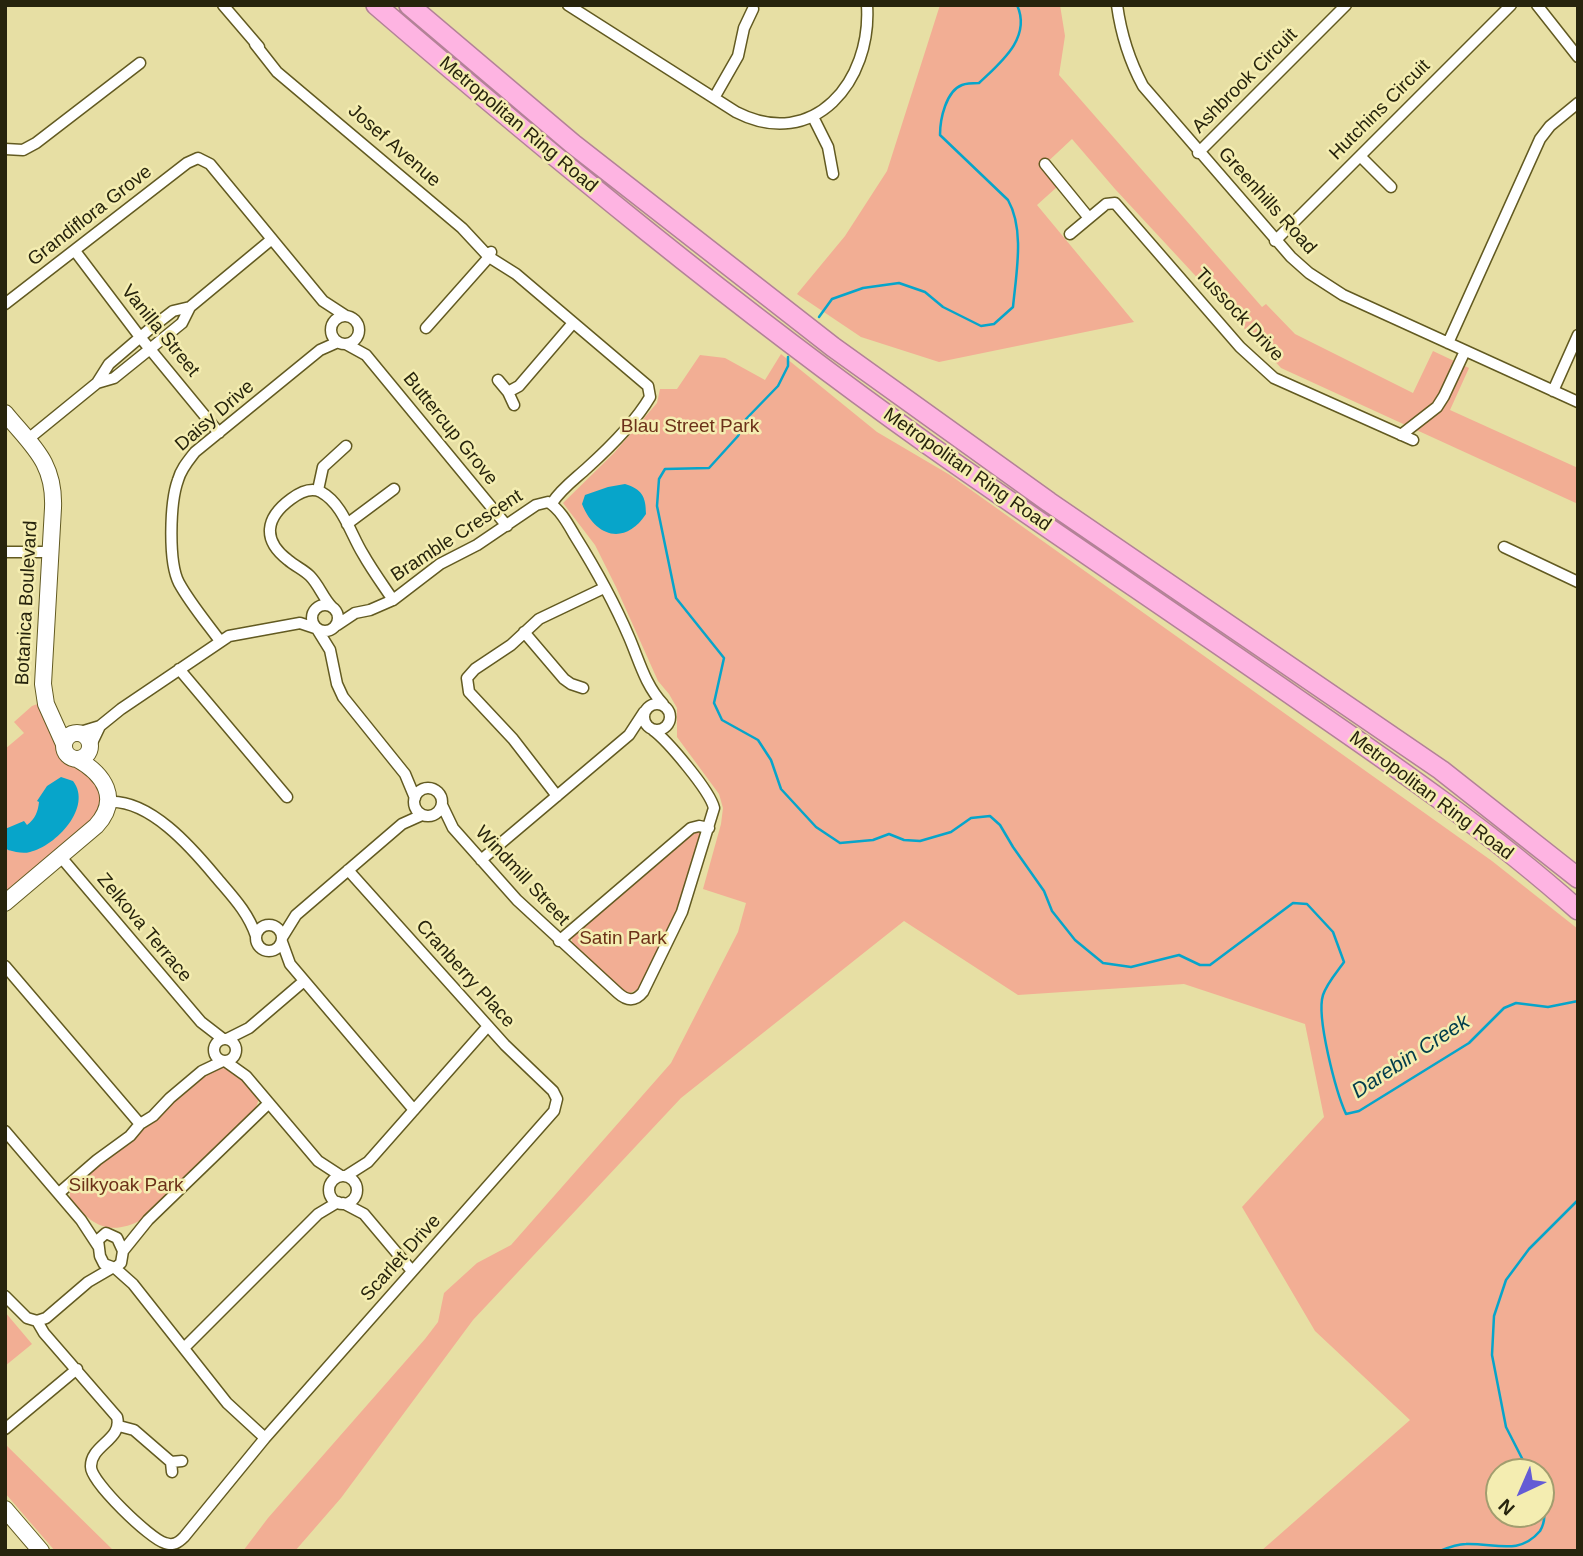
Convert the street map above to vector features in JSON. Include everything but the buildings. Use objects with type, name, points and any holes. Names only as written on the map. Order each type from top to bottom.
[{"type":"highway","name":"Metropolitan Ring Road","points":[[376,5],[593,188],[824,368],[925,442],[1394,765],[1489,837],[1578,910]]},
{"type":"highway","name":"Metropolitan Ring Road","points":[[409,5],[573,144],[782,309],[1049,502],[1441,770],[1578,878]]},
{"type":"street","name":"Josef Avenue","points":[[223,5],[255,44],[302,92],[462,228],[478,238],[488,254],[501,258],[516,274],[648,386],[650,397],[608,448],[551,503]]},
{"type":"street","points":[[568,5],[736,112],[759,122],[783,124],[813,117],[836,101],[850,82],[863,42],[867,5]]},
{"type":"street","name":"Greenhills Road","points":[[1117,5],[1123,41],[1136,74],[1150,95],[1275,241],[1309,273],[1343,295],[1578,402]]},
{"type":"street","name":"Ashbrook Circuit","points":[[1198,153],[1346,5]]},
{"type":"street","name":"Hutchins Circuit","points":[[1275,241],[1511,5]]},
{"type":"street","points":[[1537,5],[1578,57]]},
{"type":"street","points":[[714,99],[738,56],[744,28],[753,9]]},
{"type":"street","points":[[5,149],[29,148],[141,63]]},
{"type":"street","points":[[1448,343],[1540,139],[1578,103]]},
{"type":"street","points":[[813,117],[828,147],[832,174]]},
{"type":"street","points":[[1360,156],[1391,187]]},
{"type":"street","name":"Grandiflora Grove","points":[[5,304],[187,163],[198,158],[211,164],[272,239]]},
{"type":"street","points":[[1045,164],[1089,218]]},
{"type":"street","name":"Tussock Drive","points":[[1070,234],[1106,204],[1115,204],[1240,347],[1274,377],[1413,440]]},
{"type":"street","points":[[97,383],[114,378],[182,323],[190,307],[272,239],[323,301],[336,311],[354,319],[359,332],[355,340],[342,343],[331,330],[323,301]]},
{"type":"street","name":"Vanilla Street","points":[[75,251],[140,337],[219,433]]},
{"type":"street","points":[[426,328],[488,254]]},
{"type":"street","points":[[27,440],[97,383],[109,363],[140,337],[173,311],[190,307]]},
{"type":"street","points":[[331,330],[335,320],[346,316]]},
{"type":"street","points":[[508,392],[519,386],[573,323]]},
{"type":"street","name":"Daisy Drive","points":[[320,350],[331,330]]},
{"type":"street","name":"Buttercup Grove","points":[[359,332],[366,355],[507,526]]},
{"type":"street","points":[[1552,391],[1578,335]]},
{"type":"street","name":"Daisy Drive","points":[[220,641],[178,582],[172,564],[177,481],[188,460],[219,433],[320,350],[342,343]]},
{"type":"street","name":"Buttercup Grove","points":[[342,343],[366,355]]},
{"type":"street","points":[[1401,435],[1437,407],[1465,351]]},
{"type":"street","points":[[498,380],[514,405]]},
{"type":"street","name":"Botanica Boulevard","points":[[5,413],[46,465],[52,480],[43,684],[46,704],[57,724],[72,737]]},
{"type":"street","points":[[318,491],[323,467],[346,446]]},
{"type":"street","points":[[347,524],[394,489]]},
{"type":"street","points":[[330,650],[338,617],[334,608],[307,573],[279,552],[269,534],[271,521],[286,503],[301,493],[318,491],[332,502],[393,600]]},
{"type":"street","name":"Bramble Crescent","points":[[336,626],[355,613],[393,600],[440,564],[507,526],[541,503],[551,503],[579,542],[629,636],[655,696],[663,704]]},
{"type":"street","points":[[1504,547],[1578,582]]},
{"type":"street","points":[[5,552],[50,552]]},
{"type":"street","points":[[318,587],[311,620],[330,650],[337,684],[343,697],[405,774],[426,789],[438,793],[442,805],[435,814],[402,824]]},
{"type":"street","points":[[557,796],[513,739],[485,711],[467,688],[466,682],[470,674],[504,650],[539,619],[604,588]]},
{"type":"street","points":[[300,624],[314,610],[324,605],[334,608]]},
{"type":"street","name":"Bramble Crescent","points":[[334,608],[355,613]]},
{"type":"street","points":[[72,737],[100,726],[220,641],[238,634],[300,624],[328,631],[336,626]]},
{"type":"street","points":[[524,632],[564,679],[583,688]]},
{"type":"street","points":[[179,669],[287,797]]},
{"type":"street","name":"Bramble Crescent","points":[[645,676],[645,711]]},
{"type":"street","points":[[481,860],[629,735],[645,711],[655,703],[663,704],[669,711],[670,746]]},
{"type":"street","points":[[559,941],[691,828],[709,828],[714,808],[712,799],[670,746],[645,723],[645,711]]},
{"type":"street","points":[[629,735],[661,729],[668,724]]},
{"type":"street","points":[[85,753],[100,726]]},
{"type":"street","points":[[5,903],[100,821],[107,802],[104,782],[85,753],[88,739],[72,737]]},
{"type":"street","points":[[72,737],[67,755],[85,753]]},
{"type":"street","points":[[405,774],[416,809],[425,816]]},
{"type":"street","points":[[269,951],[277,949],[296,915],[402,824],[419,791],[426,789]]},
{"type":"street","points":[[107,802],[125,803],[160,821],[180,836],[245,911],[258,944],[290,964],[414,1110]]},
{"type":"street","name":"Windmill Street","points":[[442,805],[453,828],[516,900],[618,993],[631,999],[643,992],[677,924],[709,828]]},
{"type":"street","name":"Windmill Street","points":[[425,816],[453,828]]},
{"type":"street","name":"Zelkova Terrace","points":[[60,856],[201,1022],[225,1039]]},
{"type":"street","name":"Cranberry Place","points":[[348,870],[519,1060],[553,1091],[557,1099]]},
{"type":"street","points":[[245,911],[280,929],[290,964]]},
{"type":"street","points":[[256,936],[259,928],[296,915]]},
{"type":"street","points":[[5,966],[140,1124]]},
{"type":"street","points":[[202,1071],[217,1042],[249,1028],[304,981]]},
{"type":"street","name":"Zelkova Terrace","points":[[201,1022],[213,1050]]},
{"type":"street","points":[[184,1348],[318,1214],[352,1200],[368,1162],[488,1026]]},
{"type":"street","points":[[59,1193],[130,1136],[140,1124],[153,1116],[202,1071],[232,1059],[249,1028]]},
{"type":"street","points":[[225,1039],[233,1042],[246,1076]]},
{"type":"street","points":[[213,1050],[216,1058],[246,1076],[318,1161],[332,1198],[363,1214],[412,1271]]},
{"type":"street","name":"Scarlet Drive","points":[[167,1548],[184,1537],[265,1438],[550,1115],[556,1107],[557,1099]]},
{"type":"street","points":[[5,1296],[27,1318],[37,1321],[46,1318],[88,1283],[113,1268],[148,1220],[269,1103]]},
{"type":"street","points":[[5,1131],[81,1220],[104,1264],[133,1284],[227,1403],[265,1438]]},
{"type":"street","points":[[318,1161],[352,1180],[363,1214]]},
{"type":"street","points":[[318,1214],[330,1187],[368,1162]]},
{"type":"street","points":[[81,1220],[120,1242],[133,1284]]},
{"type":"street","points":[[88,1283],[99,1251],[100,1237],[148,1220]]},
{"type":"street","points":[[37,1321],[44,1334],[114,1413],[119,1426]]},
{"type":"street","points":[[5,1429],[77,1369]]},
{"type":"street","points":[[119,1426],[134,1430],[175,1465]]},
{"type":"street","points":[[119,1426],[93,1458],[91,1472],[125,1511],[167,1548]]},
{"type":"street","points":[[5,1509],[41,1551]]},
{"type":"green space","points":[[940,5],[1060,5],[1065,36],[1059,75],[1262,307],[1266,304],[1295,334],[1413,393],[1433,351],[1469,368],[1450,410],[1578,468],[1578,504],[1281,368],[1072,139],[1041,168],[1057,187],[1037,205],[1134,322],[939,362],[861,337],[797,294],[845,236],[887,171]]},
{"type":"green space","name":"Blau Street Park","points":[[781,354],[877,432],[950,475],[1492,861],[1578,929],[1578,1551],[1261,1551],[1410,1420],[1315,1331],[1242,1207],[1324,1117],[1305,1024],[1184,984],[1018,995],[904,921],[681,1098],[473,1320],[341,1498],[295,1551],[243,1551],[268,1518],[425,1339],[438,1322],[444,1293],[477,1263],[511,1245],[671,1063],[738,932],[746,903],[703,889],[721,824],[723,808],[719,794],[677,737],[677,708],[658,681],[595,545],[563,503],[614,453],[657,403],[660,389],[677,389],[700,355],[725,358],[765,380]]},
{"type":"green space","points":[[40,703],[63,753],[69,760],[89,770],[103,796],[98,816],[5,893],[5,749],[24,733],[14,722],[32,706]]},
{"type":"green space","name":"Satin Park","points":[[694,831],[701,833],[677,912],[638,989],[626,992],[572,944],[572,935]]},
{"type":"green space","name":"Silkyoak Park","points":[[222,1067],[238,1076],[259,1099],[255,1110],[143,1219],[111,1228],[86,1216],[70,1198],[70,1188],[154,1121],[199,1078]]},
{"type":"green space","points":[[5,1312],[32,1344],[5,1366]]},
{"type":"green space","points":[[5,1444],[114,1551],[55,1551],[5,1493]]},
{"type":"water","points":[[625,484],[642,494],[646,514],[629,531],[620,534],[602,530],[582,504],[585,495]]},
{"type":"water","points":[[61,777],[73,781],[78,791],[75,813],[69,824],[40,848],[25,853],[8,850],[5,847],[5,829],[24,821],[27,825],[30,823],[37,812],[37,801],[47,786]]},
{"type":"waterway","name":"Darebin Creek","points":[[819,317],[832,299],[863,288],[899,283],[925,292],[943,307],[981,326],[994,324],[1013,307],[1018,238],[1008,200],[940,135],[948,99],[956,88],[968,83],[979,83],[1012,49],[1020,28],[1021,17],[1017,5]]},
{"type":"waterway","name":"Darebin Creek","points":[[788,357],[788,366],[778,386],[746,419],[738,436],[709,468],[665,469],[659,479],[657,506],[676,598],[724,658],[714,703],[722,720],[758,740],[771,760],[781,789],[816,827],[840,843],[873,840],[889,834],[904,840],[920,841],[951,832],[971,818],[990,816],[1000,825],[1044,891],[1052,911],[1075,940],[1103,963],[1131,967],[1179,955],[1200,965],[1210,965],[1293,903],[1307,904],[1333,932],[1344,962],[1323,995],[1322,1020],[1328,1054],[1346,1114],[1359,1111],[1469,1043],[1504,1008],[1516,1003],[1548,1007],[1578,1001]]},
{"type":"waterway","name":"Darebin Creek","points":[[1522,1458],[1506,1427],[1492,1355],[1494,1316],[1506,1280],[1529,1249],[1578,1200]]},
{"type":"waterway","name":"Darebin Creek","points":[[1440,1551],[1463,1544],[1515,1546],[1532,1539],[1542,1528]]}]
